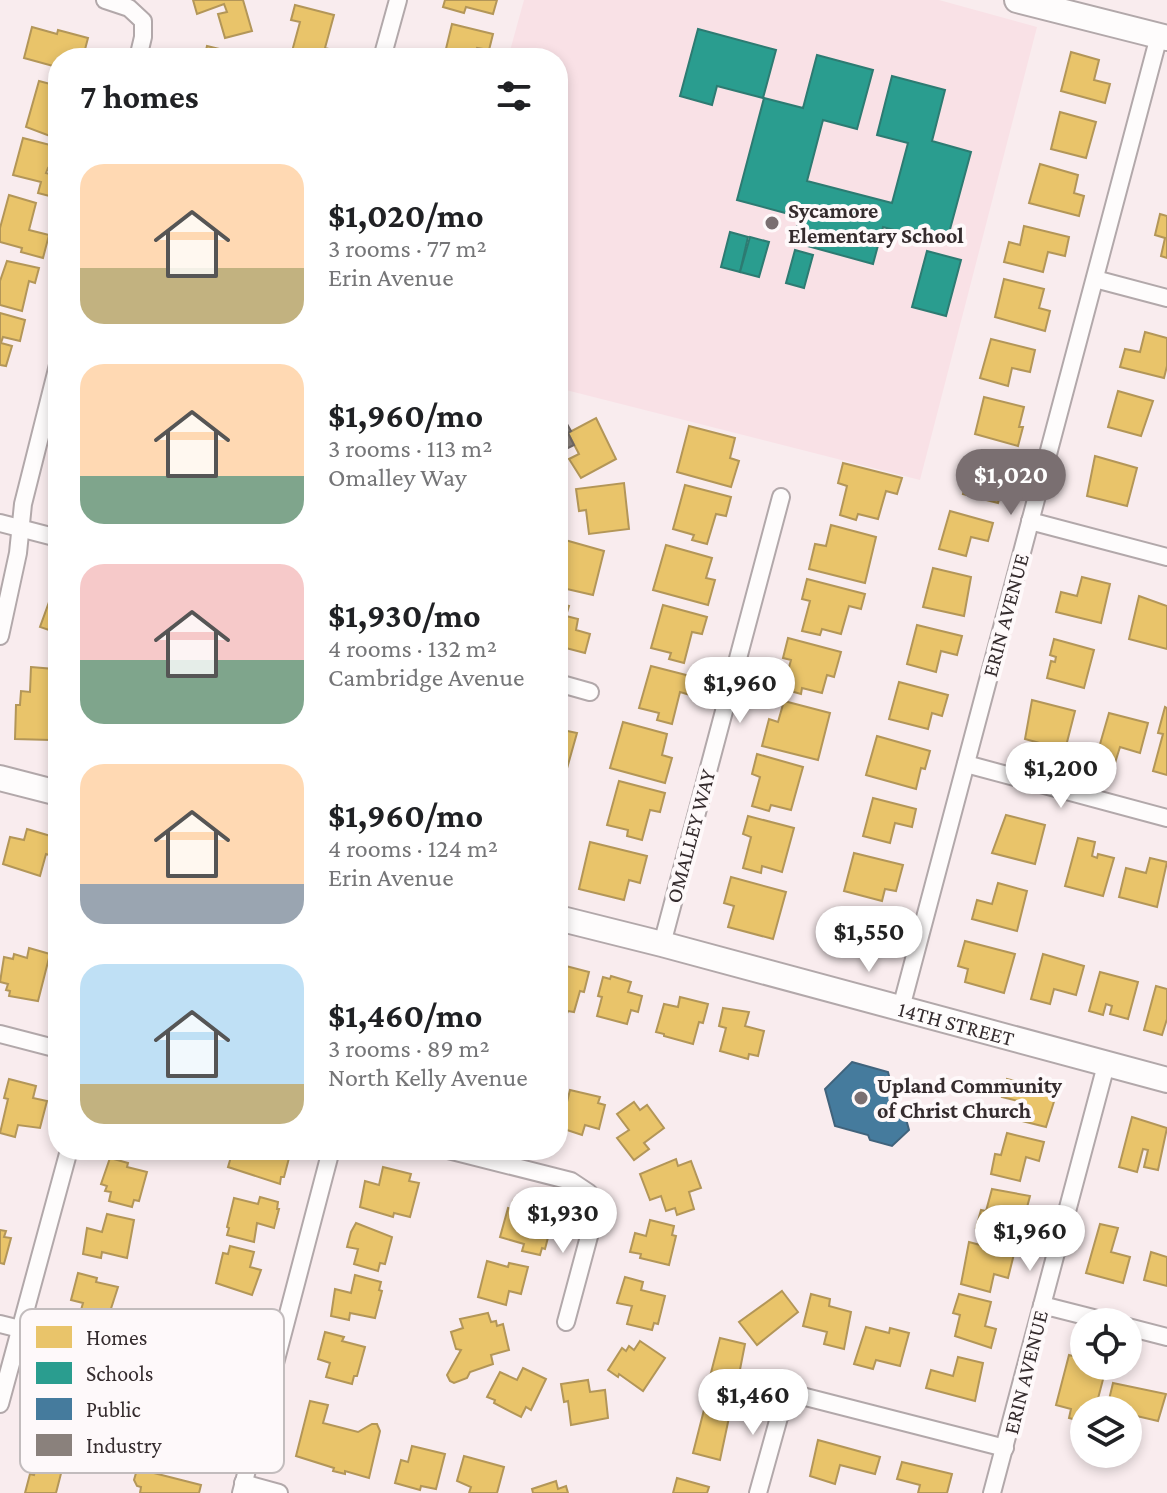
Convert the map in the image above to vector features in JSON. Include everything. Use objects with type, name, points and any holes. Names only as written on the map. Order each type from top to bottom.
[{"type":"street","points":[[105,0],[129,8],[143,21],[140,48]]},
{"type":"street","points":[[385,48],[398,0]]},
{"type":"street","points":[[1017,0],[1068,7],[1163,37]]},
{"type":"street","name":"ERIN AVENUE","points":[[901,1008],[1095,279],[1163,37]]},
{"type":"street","points":[[1095,279],[1167,298]]},
{"type":"street","points":[[0,636],[18,553],[23,504],[48,405]]},
{"type":"street","name":"OMALLEY WAY","points":[[662,944],[781,497]]},
{"type":"street","points":[[1030,521],[1167,557]]},
{"type":"street","points":[[0,523],[48,535]]},
{"type":"street","points":[[568,686],[590,692]]},
{"type":"street","points":[[966,764],[1167,818]]},
{"type":"street","points":[[0,778],[48,790]]},
{"type":"street","name":"14TH STREET","points":[[568,920],[1167,1080]]},
{"type":"street","points":[[0,1034],[48,1046]]},
{"type":"street","name":"ERIN AVENUE","points":[[992,1493],[1106,1065]]},
{"type":"street","points":[[25,1309],[66,1160]]},
{"type":"street","points":[[284,1328],[328,1160]]},
{"type":"street","points":[[488,1160],[571,1181],[589,1193],[595,1214],[566,1322]]},
{"type":"street","points":[[1042,1305],[1070,1312]]},
{"type":"street","points":[[0,1324],[20,1329],[0,1404]]},
{"type":"street","points":[[1142,1331],[1167,1337]]},
{"type":"street","points":[[758,1493],[786,1392],[1005,1448]]},
{"type":"street","points":[[242,1488],[279,1493]]},
{"type":"shaded area","name":"Sycamore Elementary School","points":[[524,0],[939,0],[1037,27],[920,480],[568,391],[568,48],[511,48]]},
{"type":"building: Homes","points":[[193,0],[243,0],[252,31],[225,38],[218,14],[227,12],[224,4],[197,14]]},
{"type":"building: Homes","points":[[445,0],[497,0],[493,14],[466,7],[464,13],[443,7]]},
{"type":"building: Homes","points":[[295,5],[334,15],[325,48],[293,48],[300,22],[291,20]]},
{"type":"building: Homes","points":[[452,24],[493,34],[490,48],[446,48]]},
{"type":"building: Homes","points":[[32,27],[88,38],[85,48],[48,48],[48,65],[24,58]]},
{"type":"building: Homes","points":[[1071,52],[1099,60],[1094,80],[1110,84],[1105,103],[1061,91]]},
{"type":"building: Homes","points":[[39,81],[48,83],[48,135],[26,127]]},
{"type":"building: Homes","points":[[1060,112],[1096,122],[1086,158],[1051,149]]},
{"type":"building: Homes","points":[[23,138],[48,144],[48,196],[38,193],[41,182],[13,175]]},
{"type":"building: Homes","points":[[1040,164],[1078,175],[1074,193],[1084,196],[1079,216],[1029,203]]},
{"type":"building: Homes","points":[[9,195],[36,203],[29,230],[48,235],[43,258],[0,242],[0,228]]},
{"type":"building: Homes","points":[[1160,214],[1167,216],[1167,258],[1161,256],[1165,238],[1155,235]]},
{"type":"building: Homes","points":[[1024,226],[1069,237],[1065,256],[1048,252],[1043,272],[1004,262],[1009,242],[1020,245]]},
{"type":"building: Homes","points":[[7,261],[39,268],[35,283],[29,281],[22,311],[0,305],[0,281]]},
{"type":"building: Homes","points":[[1004,279],[1044,289],[1039,308],[1050,311],[1045,331],[995,317]]},
{"type":"building: Homes","points":[[0,313],[25,320],[20,341],[3,337],[1,343],[12,346],[6,366],[0,365]]},
{"type":"building: Homes","points":[[1145,332],[1167,338],[1164,378],[1120,367],[1125,349],[1140,352]]},
{"type":"building: Homes","points":[[991,339],[1035,350],[1030,372],[1012,368],[1008,386],[980,378]]},
{"type":"building: Homes","points":[[1118,391],[1153,401],[1141,436],[1108,427]]},
{"type":"building: Homes","points":[[984,397],[1024,407],[1018,446],[975,434]]},
{"type":"building: Homes","points":[[596,418],[616,459],[581,478],[569,459],[579,454],[568,433]]},
{"type":"building: Homes","points":[[689,426],[735,438],[730,458],[739,461],[731,487],[677,472]]},
{"type":"building: Homes","points":[[1095,456],[1137,468],[1127,506],[1087,496]]},
{"type":"building: Homes","points":[[973,459],[1008,467],[998,503],[963,494]]},
{"type":"building: Homes","points":[[843,463],[902,478],[897,494],[886,491],[878,519],[858,514],[856,520],[840,515],[847,486],[838,483]]},
{"type":"building: Homes","points":[[624,483],[629,529],[589,534],[586,510],[579,511],[576,489]]},
{"type":"building: Homes","points":[[685,485],[731,497],[726,516],[716,514],[707,544],[692,540],[694,535],[673,529]]},
{"type":"building: Homes","points":[[950,511],[993,523],[988,541],[971,537],[966,556],[939,549]]},
{"type":"building: Homes","points":[[831,525],[876,537],[865,583],[809,569],[815,544],[826,546]]},
{"type":"building: Homes","points":[[568,541],[604,551],[593,595],[568,589]]},
{"type":"building: Homes","points":[[666,545],[712,558],[706,578],[715,580],[708,605],[653,590]]},
{"type":"building: Homes","points":[[933,568],[971,577],[964,616],[923,607]]},
{"type":"building: Homes","points":[[1082,577],[1110,584],[1101,623],[1056,612],[1061,592],[1077,596]]},
{"type":"building: Homes","points":[[807,579],[865,594],[861,609],[849,606],[841,634],[822,629],[820,635],[802,631],[810,601],[802,599]]},
{"type":"building: Homes","points":[[1139,596],[1167,606],[1167,649],[1129,639]]},
{"type":"building: Homes","points":[[48,605],[48,630],[40,627]]},
{"type":"building: Homes","points":[[663,605],[707,617],[702,634],[692,632],[684,663],[669,659],[671,653],[651,648]]},
{"type":"building: Homes","points":[[568,616],[578,619],[576,630],[590,634],[585,653],[568,649]]},
{"type":"building: Homes","points":[[917,625],[962,636],[957,655],[941,651],[936,672],[907,664]]},
{"type":"building: Homes","points":[[788,638],[841,652],[834,677],[827,675],[822,693],[802,688],[801,694],[783,689],[791,660],[783,658]]},
{"type":"building: Homes","points":[[1054,639],[1094,650],[1084,688],[1047,678],[1051,661],[1055,662],[1056,657],[1050,655]]},
{"type":"building: Homes","points":[[651,666],[694,677],[690,695],[680,692],[672,724],[657,720],[659,713],[639,708]]},
{"type":"building: Homes","points":[[31,667],[48,668],[48,740],[15,739],[16,705],[20,705],[21,691],[30,692]]},
{"type":"building: Homes","points":[[899,682],[948,695],[942,716],[932,713],[928,729],[889,719]]},
{"type":"building: Homes","points":[[1032,700],[1075,711],[1065,750],[1025,739]]},
{"type":"building: Homes","points":[[784,701],[830,713],[818,760],[762,746],[769,719],[778,722]]},
{"type":"building: Homes","points":[[1165,707],[1167,775],[1153,771],[1163,734],[1158,733]]},
{"type":"building: Homes","points":[[1109,713],[1148,723],[1140,753],[1120,747],[1115,763],[1096,758]]},
{"type":"building: Homes","points":[[623,722],[667,734],[662,755],[672,758],[665,783],[610,768]]},
{"type":"building: Homes","points":[[568,731],[577,733],[568,765]]},
{"type":"building: Homes","points":[[877,736],[930,751],[925,769],[921,768],[916,789],[866,775]]},
{"type":"building: Homes","points":[[757,754],[803,767],[791,810],[771,805],[769,811],[752,806],[760,777],[752,774]]},
{"type":"building: Homes","points":[[619,781],[665,793],[660,812],[650,810],[642,840],[627,836],[628,830],[607,825]]},
{"type":"building: Homes","points":[[873,798],[916,809],[912,827],[895,823],[890,843],[863,836]]},
{"type":"building: Homes","points":[[1006,815],[1045,825],[1035,864],[992,853]]},
{"type":"building: Homes","points":[[748,816],[794,828],[782,872],[762,866],[761,873],[743,868],[751,837],[743,834]]},
{"type":"building: Homes","points":[[27,829],[48,835],[48,855],[40,876],[3,864],[10,837],[24,840]]},
{"type":"building: Homes","points":[[1078,838],[1095,842],[1092,856],[1097,858],[1098,854],[1114,858],[1103,896],[1065,886]]},
{"type":"building: Homes","points":[[590,842],[647,856],[640,883],[629,880],[624,900],[579,889]]},
{"type":"building: Homes","points":[[854,853],[903,865],[896,891],[885,889],[882,901],[844,891]]},
{"type":"building: Homes","points":[[1150,858],[1167,862],[1157,907],[1119,897],[1126,868],[1146,873]]},
{"type":"building: Homes","points":[[731,877],[786,892],[773,939],[728,927],[734,906],[724,903]]},
{"type":"building: Homes","points":[[998,883],[1027,891],[1017,931],[972,919],[977,900],[992,904]]},
{"type":"building: Homes","points":[[843,912],[882,923],[873,960],[833,950]]},
{"type":"building: Homes","points":[[965,941],[1015,954],[1004,993],[965,982],[968,969],[958,966]]},
{"type":"building: Homes","points":[[29,948],[48,953],[38,1001],[9,996],[10,991],[6,990],[8,984],[0,982],[4,957],[13,959],[14,954],[27,958]]},
{"type":"building: Homes","points":[[1043,954],[1084,966],[1076,995],[1054,989],[1050,1004],[1031,999]]},
{"type":"building: Homes","points":[[568,967],[589,972],[574,1012],[568,1011]]},
{"type":"building: Homes","points":[[1100,972],[1138,982],[1128,1019],[1110,1014],[1112,1006],[1106,1004],[1103,1015],[1089,1011]]},
{"type":"building: Homes","points":[[611,976],[631,982],[628,992],[642,996],[638,1012],[631,1010],[627,1024],[597,1016],[603,977],[610,979]]},
{"type":"building: Homes","points":[[1156,986],[1167,989],[1167,1019],[1162,1035],[1144,1030]]},
{"type":"building: Homes","points":[[680,997],[708,1004],[693,1044],[656,1032],[664,1004],[678,1007]]},
{"type":"building: Homes","points":[[723,1008],[749,1012],[745,1026],[764,1031],[758,1056],[749,1054],[748,1059],[720,1051],[726,1028],[719,1026]]},
{"type":"building: Homes","points":[[9,1079],[36,1086],[33,1098],[47,1101],[40,1128],[18,1125],[15,1137],[0,1133]]},
{"type":"building: Homes","points":[[1007,1079],[1057,1092],[1046,1127],[1022,1121],[1026,1103],[1002,1097]]},
{"type":"building: Homes","points":[[570,1090],[600,1097],[598,1103],[605,1105],[599,1129],[585,1125],[582,1135],[568,1130]]},
{"type":"building: Homes","points":[[634,1102],[640,1110],[647,1105],[664,1128],[644,1143],[649,1149],[634,1160],[617,1138],[629,1130],[617,1114]]},
{"type":"building: Homes","points":[[1132,1117],[1167,1128],[1158,1170],[1144,1167],[1148,1150],[1143,1149],[1137,1172],[1119,1167]]},
{"type":"building: Homes","points":[[1007,1133],[1044,1142],[1039,1161],[1026,1157],[1020,1181],[991,1174],[995,1154],[1001,1155]]},
{"type":"building: Homes","points":[[676,1159],[678,1166],[691,1161],[701,1188],[689,1192],[694,1209],[677,1215],[675,1208],[666,1211],[661,1196],[650,1200],[640,1174]]},
{"type":"building: Homes","points":[[109,1160],[128,1163],[127,1167],[147,1172],[139,1201],[134,1200],[132,1207],[109,1201],[111,1192],[105,1191],[107,1186],[101,1184]]},
{"type":"building: Homes","points":[[230,1160],[288,1160],[280,1184],[228,1167]]},
{"type":"building: Homes","points":[[383,1167],[411,1174],[409,1181],[419,1183],[410,1217],[394,1213],[393,1217],[360,1207],[365,1181],[379,1185]]},
{"type":"building: Homes","points":[[992,1189],[1030,1196],[1025,1215],[1014,1212],[1008,1237],[976,1228],[981,1210],[986,1211]]},
{"type":"building: Homes","points":[[260,1197],[278,1202],[274,1228],[257,1223],[254,1242],[227,1235],[234,1198],[258,1204]]},
{"type":"building: Homes","points":[[513,1201],[540,1208],[536,1226],[550,1230],[545,1249],[542,1248],[540,1255],[522,1251],[524,1244],[500,1237]]},
{"type":"building: Homes","points":[[107,1214],[134,1220],[127,1258],[102,1252],[101,1258],[83,1254],[87,1228],[102,1232]]},
{"type":"building: Homes","points":[[650,1220],[674,1226],[672,1235],[676,1236],[669,1265],[640,1258],[641,1254],[630,1252],[635,1233],[646,1236]]},
{"type":"building: Homes","points":[[356,1223],[392,1237],[385,1264],[380,1263],[378,1271],[354,1264],[358,1249],[347,1247]]},
{"type":"building: Homes","points":[[1100,1224],[1118,1228],[1111,1252],[1130,1257],[1123,1283],[1086,1273]]},
{"type":"building: Homes","points":[[0,1230],[6,1231],[4,1237],[11,1238],[4,1264],[0,1263]]},
{"type":"building: Homes","points":[[969,1242],[995,1249],[996,1245],[1015,1250],[1008,1278],[994,1274],[990,1292],[961,1284]]},
{"type":"building: Homes","points":[[230,1246],[254,1252],[250,1267],[261,1270],[252,1295],[216,1283],[223,1253],[228,1254]]},
{"type":"building: Homes","points":[[1151,1252],[1167,1257],[1167,1286],[1144,1280]]},
{"type":"building: Homes","points":[[487,1261],[508,1267],[509,1263],[528,1267],[521,1294],[509,1291],[506,1305],[478,1297]]},
{"type":"building: Homes","points":[[78,1273],[97,1278],[96,1282],[118,1287],[111,1309],[81,1309],[83,1303],[71,1300]]},
{"type":"building: Homes","points":[[355,1275],[381,1282],[379,1290],[382,1291],[375,1318],[350,1313],[349,1320],[331,1316],[335,1289],[351,1293]]},
{"type":"building: Homes","points":[[625,1277],[643,1282],[641,1290],[665,1296],[658,1324],[654,1323],[652,1330],[627,1324],[632,1306],[617,1303]]},
{"type":"building: Homes","points":[[782,1291],[798,1312],[757,1345],[739,1322]]},
{"type":"building: Homes","points":[[811,1294],[830,1299],[829,1306],[851,1312],[844,1349],[824,1344],[827,1332],[803,1326]]},
{"type":"building: Homes","points":[[959,1294],[991,1302],[985,1326],[996,1329],[991,1348],[955,1336],[960,1315],[953,1313]]},
{"type":"building: Homes","points":[[488,1313],[491,1322],[496,1321],[497,1326],[503,1324],[509,1350],[491,1355],[493,1364],[470,1372],[467,1378],[454,1383],[450,1381],[447,1375],[461,1350],[456,1349],[451,1332],[463,1328],[460,1319]]},
{"type":"building: Homes","points":[[866,1327],[889,1333],[890,1328],[909,1333],[900,1366],[876,1360],[873,1369],[854,1364]]},
{"type":"building: Homes","points":[[325,1332],[344,1337],[342,1341],[365,1347],[352,1384],[326,1377],[330,1363],[318,1359]]},
{"type":"building: Homes","points":[[720,1338],[745,1344],[735,1395],[707,1388]]},
{"type":"building: Homes","points":[[640,1341],[665,1358],[643,1391],[608,1370],[622,1348],[626,1351],[629,1346],[634,1350]]},
{"type":"building: Homes","points":[[1069,1355],[1070,1380],[1103,1380],[1099,1396],[1070,1396],[1070,1409],[1056,1405]]},
{"type":"building: Homes","points":[[958,1357],[983,1363],[975,1401],[926,1388],[931,1370],[953,1376]]},
{"type":"building: Homes","points":[[523,1368],[546,1379],[531,1410],[526,1407],[521,1417],[487,1397],[500,1372],[517,1380]]},
{"type":"building: Homes","points":[[588,1380],[590,1392],[605,1390],[608,1418],[571,1425],[568,1401],[564,1402],[561,1384]]},
{"type":"building: Homes","points":[[1113,1383],[1166,1394],[1158,1421],[1142,1417],[1142,1396],[1110,1396]]},
{"type":"building: Homes","points":[[310,1401],[328,1405],[323,1423],[358,1432],[377,1424],[380,1431],[369,1478],[333,1471],[334,1468],[296,1456]]},
{"type":"building: Homes","points":[[706,1402],[731,1408],[720,1460],[693,1453]]},
{"type":"building: Homes","points":[[818,1440],[880,1457],[875,1474],[840,1465],[835,1484],[810,1476]]},
{"type":"building: Homes","points":[[412,1446],[445,1454],[436,1489],[421,1486],[420,1490],[395,1483],[401,1460],[408,1462]]},
{"type":"building: Homes","points":[[464,1456],[504,1467],[497,1493],[469,1493],[471,1487],[457,1481]]},
{"type":"building: Homes","points":[[902,1462],[952,1474],[947,1493],[918,1493],[920,1485],[897,1479]]},
{"type":"building: Homes","points":[[61,1473],[56,1493],[25,1493],[30,1474]]},
{"type":"building: Homes","points":[[136,1473],[154,1473],[201,1485],[199,1493],[140,1493],[141,1487],[134,1480]]},
{"type":"building: Homes","points":[[677,1478],[709,1487],[707,1493],[673,1493]]},
{"type":"building: Homes","points":[[556,1481],[558,1489],[566,1486],[568,1493],[533,1493],[532,1489]]},
{"type":"building: Schools","points":[[698,29],[776,50],[763,98],[717,86],[712,105],[680,96]]},
{"type":"building: Schools","points":[[817,55],[873,70],[857,129],[823,120],[807,181],[892,203],[908,143],[877,135],[892,76],[945,90],[932,141],[971,152],[946,244],[883,227],[873,264],[793,242],[800,217],[737,200],[764,98],[803,108]]},
{"type":"building: Schools","points":[[730,232],[748,237],[740,272],[721,267]]},
{"type":"building: Schools","points":[[750,237],[769,242],[759,277],[740,272]]},
{"type":"building: Schools","points":[[795,250],[813,255],[804,288],[786,283]]},
{"type":"building: Schools","points":[[927,251],[961,260],[946,316],[912,307]]},
{"type":"building: Public","name":"Upland Community of Christ Church","points":[[852,1062],[888,1072],[897,1106],[903,1108],[909,1130],[892,1146],[870,1140],[868,1135],[835,1126],[825,1089]]},
{"type":"building: Industry","points":[[568,433],[574,445],[568,448]]},
{"type":"place","name":"Sycamore Elementary School","points":[[772,223]]},
{"type":"place","name":"Upland Community of Christ Church","points":[[861,1098]]}]
